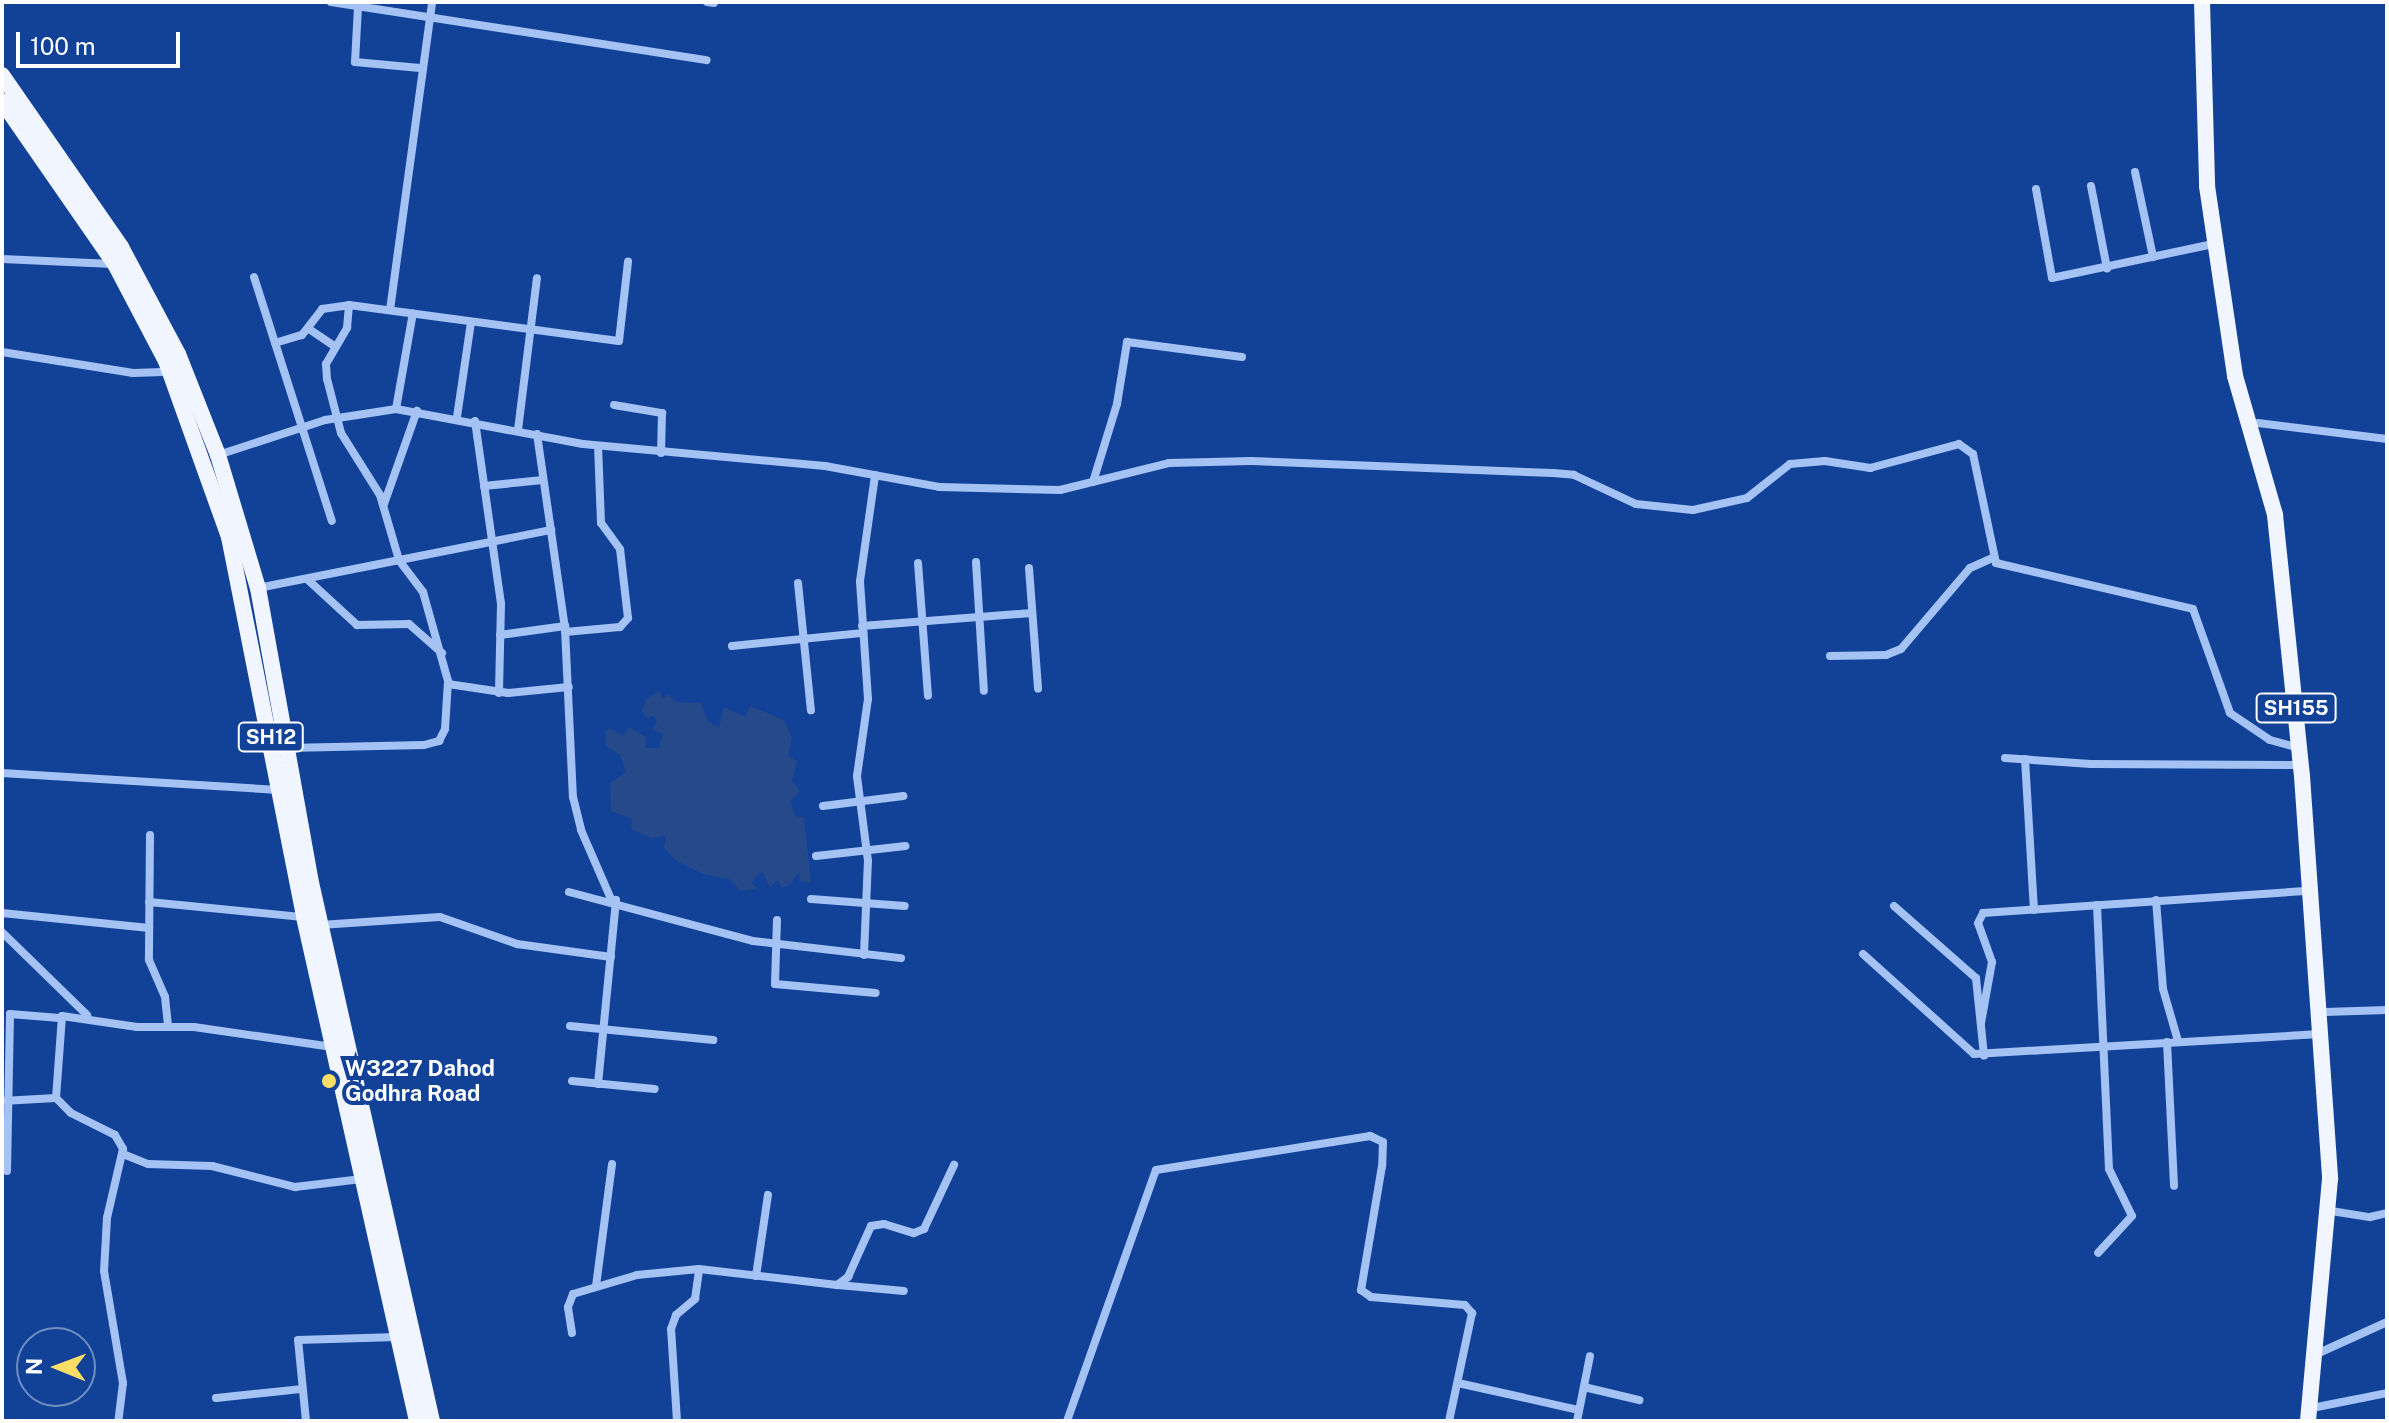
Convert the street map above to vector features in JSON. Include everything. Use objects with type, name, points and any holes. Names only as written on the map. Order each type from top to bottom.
[{"type":"main road","name":"SH155","points":[[2202,2],[2206,174],[2214,244],[2235,376],[2275,515],[2300,757],[2330,1179],[2313,1416]]},
{"type":"main road","name":"SH155","points":[[2210,2],[2208,97],[2229,289],[2258,423],[2283,505],[2325,1012],[2335,1156],[2321,1352],[2313,1416]]},
{"type":"main road","points":[[2,75],[121,247],[178,354],[211,458],[258,588],[320,925],[432,1421]]},
{"type":"main road","name":"SH12","points":[[2,101],[115,264],[211,458],[236,559],[304,917],[417,1421]]},
{"type":"street","points":[[331,2],[707,60]]},
{"type":"street","points":[[390,310],[420,68],[432,2]]},
{"type":"street","points":[[358,7],[355,62],[420,68]]},
{"type":"street","points":[[2135,172],[2153,257]]},
{"type":"street","points":[[2091,186],[2107,268]]},
{"type":"street","points":[[2036,189],[2052,278],[2214,244]]},
{"type":"street","points":[[2,259],[115,264]]},
{"type":"street","points":[[275,343],[309,329],[316,312],[349,305],[619,341],[628,262]]},
{"type":"street","points":[[254,277],[332,521]]},
{"type":"street","points":[[518,430],[537,278]]},
{"type":"street","points":[[288,748],[439,741],[445,729],[448,684],[423,592],[399,560],[384,505],[336,417],[326,371],[347,328],[349,305]]},
{"type":"street","points":[[396,409],[413,313]]},
{"type":"street","points":[[457,417],[471,322]]},
{"type":"street","points":[[309,329],[336,347]]},
{"type":"street","points":[[1093,482],[1117,404],[1127,342],[1242,357]]},
{"type":"street","points":[[2,352],[133,373],[170,372]]},
{"type":"street","points":[[614,405],[662,413],[661,453]]},
{"type":"street","points":[[211,458],[336,417],[396,409],[457,417],[598,446],[875,475],[939,487],[1016,491],[1093,482],[1198,460],[1553,473],[1574,475],[1636,504],[1714,509],[1747,498],[1790,464],[1825,461],[1870,468],[1959,444],[1973,454],[1992,558],[2003,567],[2193,609],[2230,713],[2300,757]]},
{"type":"street","points":[[384,505],[417,411]]},
{"type":"street","points":[[475,421],[492,542],[500,635],[499,693]]},
{"type":"street","points":[[2258,423],[2387,439]]},
{"type":"street","points":[[537,434],[565,629],[576,811],[614,900],[598,1084]]},
{"type":"street","points":[[500,635],[620,627],[628,618],[620,549],[601,523],[598,446]]},
{"type":"street","points":[[864,955],[866,850],[857,768],[868,699],[860,581],[875,475]]},
{"type":"street","points":[[484,486],[543,480]]},
{"type":"street","points":[[258,588],[551,530]]},
{"type":"street","points":[[1830,656],[1886,655],[1901,649],[1970,568],[1992,558]]},
{"type":"street","points":[[976,562],[984,691]]},
{"type":"street","points":[[918,563],[920,622],[928,696]]},
{"type":"street","points":[[1029,568],[1038,689]]},
{"type":"street","points":[[307,579],[357,625],[409,624],[442,654]]},
{"type":"street","points":[[798,583],[811,710]]},
{"type":"street","points":[[732,646],[920,622],[1032,613]]},
{"type":"street","points":[[448,684],[499,693],[569,687]]},
{"type":"street","points":[[2005,758],[2300,757]]},
{"type":"street","points":[[2025,759],[2034,910]]},
{"type":"street","points":[[2,773],[278,790]]},
{"type":"street","points":[[823,806],[903,796]]},
{"type":"street","points":[[150,835],[150,968],[165,997],[168,1026]]},
{"type":"street","points":[[816,856],[905,846]]},
{"type":"street","points":[[1981,1023],[1992,962],[1979,917],[2156,900],[2310,891]]},
{"type":"street","points":[[569,892],[614,900],[776,945],[901,958]]},
{"type":"street","points":[[811,899],[905,906]]},
{"type":"street","points":[[2156,900],[2163,989],[2178,1041]]},
{"type":"street","points":[[149,902],[304,917]]},
{"type":"street","points":[[2097,905],[2107,1046],[2109,1169],[2132,1216],[2098,1253]]},
{"type":"street","points":[[1894,906],[1976,978],[1984,1056]]},
{"type":"street","points":[[2,913],[149,928]]},
{"type":"street","points":[[320,925],[440,917],[517,944],[611,957]]},
{"type":"street","points":[[777,920],[775,984],[876,993]]},
{"type":"street","points":[[2,932],[87,1015]]},
{"type":"street","points":[[1863,954],[1967,1050],[1984,1056],[2320,1034]]},
{"type":"street","points":[[2325,1012],[2387,1010]]},
{"type":"street","points":[[7,1171],[4,1101],[10,1014],[60,1018],[87,1015],[137,1027],[168,1026],[333,1047]]},
{"type":"street","points":[[60,1018],[56,1098],[71,1113],[115,1135],[123,1154],[107,1218],[104,1271],[123,1383],[118,1421]]},
{"type":"street","points":[[570,1026],[713,1040]]},
{"type":"street","points":[[2167,1042],[2174,1186]]},
{"type":"street","points":[[572,1081],[655,1089]]},
{"type":"street","points":[[4,1101],[56,1098]]},
{"type":"street","points":[[1067,1421],[1156,1170],[1370,1136],[1383,1142],[1382,1166],[1361,1290],[1371,1297],[1470,1308],[1449,1421]]},
{"type":"street","points":[[123,1154],[148,1164],[212,1166],[295,1187],[362,1179]]},
{"type":"street","points":[[596,1286],[612,1164]]},
{"type":"street","points":[[837,1285],[848,1277],[871,1226],[884,1224],[914,1233],[924,1229],[954,1165]]},
{"type":"street","points":[[756,1276],[768,1195]]},
{"type":"street","points":[[2331,1211],[2370,1217],[2387,1213]]},
{"type":"street","points":[[677,1421],[671,1329],[676,1315],[695,1299],[699,1269]]},
{"type":"street","points":[[572,1333],[569,1300],[596,1286],[637,1275],[699,1269],[904,1291]]},
{"type":"street","points":[[2321,1352],[2387,1322]]},
{"type":"street","points":[[306,1421],[297,1344],[303,1337],[397,1337]]},
{"type":"street","points":[[1577,1421],[1590,1356]]},
{"type":"street","points":[[1458,1383],[1579,1410]]},
{"type":"street","points":[[1584,1387],[1639,1400]]},
{"type":"street","points":[[216,1398],[301,1389]]},
{"type":"street","points":[[2313,1416],[2387,1393]]},
{"type":"water","points":[[659,691],[663,699],[668,694],[677,702],[701,703],[708,722],[719,727],[724,707],[745,717],[750,706],[784,720],[792,738],[788,756],[797,761],[792,781],[800,791],[790,801],[795,816],[804,817],[811,883],[799,881],[800,872],[788,886],[781,887],[778,880],[770,887],[762,872],[751,882],[758,889],[740,891],[731,880],[703,874],[677,861],[664,848],[666,836],[651,838],[631,829],[632,819],[611,811],[610,783],[626,772],[620,755],[605,745],[606,731],[609,728],[624,736],[629,727],[646,737],[645,748],[659,748],[663,734],[652,730],[657,722],[654,716],[647,718],[642,711],[646,699]]},
{"type":"place","name":"W3227 Dahod Godhra Road","points":[[329,1081]]}]
